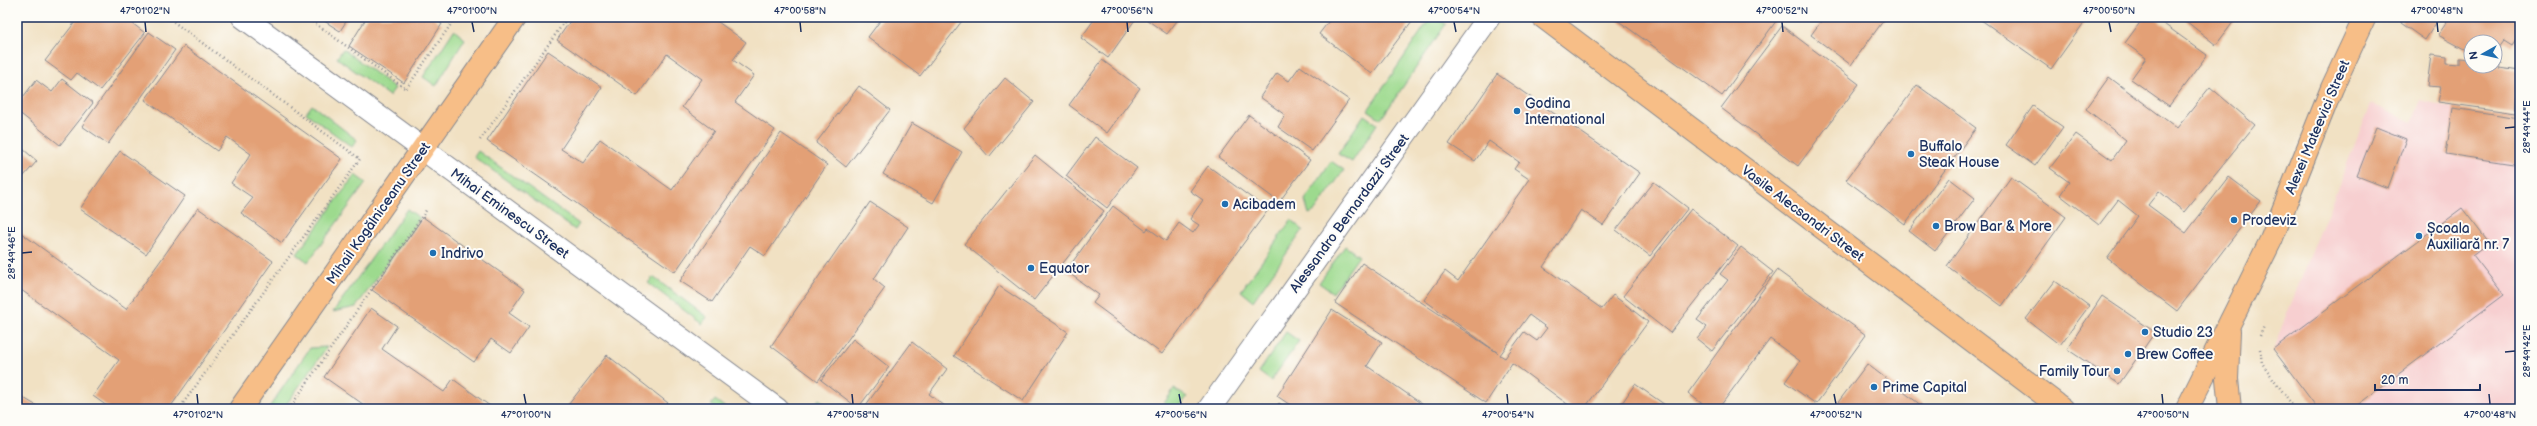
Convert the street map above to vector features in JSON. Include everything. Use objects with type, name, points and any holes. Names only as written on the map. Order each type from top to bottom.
[{"type":"main road","name":"Mihail Kogălniceanu Street","points":[[240,409],[515,17]]},
{"type":"main road","name":"Vasile Alecsandri Street","points":[[1543,17],[2063,409]]},
{"type":"main road","name":"Alexei Mateevici Street","points":[[2187,409],[2271,240],[2332,88],[2365,17]]},
{"type":"main road","points":[[2230,322],[2227,378],[2230,409]]},
{"type":"street","name":"Mihai Eminescu Street","points":[[244,17],[777,409]]},
{"type":"street","name":"Alessandro Bernardazzi Street","points":[[1209,409],[1489,17]]},
{"type":"path","points":[[167,17],[360,159],[180,409]]},
{"type":"path","points":[[306,17],[406,89],[456,17]]},
{"type":"path","points":[[480,140],[568,17]]},
{"type":"path","points":[[289,409],[428,208]]},
{"type":"shaded area","name":"Școala Auxiliară nr. 7","points":[[2421,100],[2453,108],[2520,118],[2520,407],[2504,409],[2318,409],[2273,349],[2371,104],[2412,122]]},
{"type":"green space","points":[[1431,17],[1435,17],[1446,24],[1381,119],[1368,110]]},
{"type":"green space","points":[[454,30],[465,39],[436,86],[423,77]]},
{"type":"green space","points":[[343,49],[395,88],[389,96],[337,58]]},
{"type":"green space","points":[[312,105],[357,140],[352,147],[306,113]]},
{"type":"green space","points":[[1364,115],[1377,124],[1352,162],[1338,154]]},
{"type":"green space","points":[[478,151],[579,224],[575,230],[474,157]]},
{"type":"green space","points":[[1331,161],[1344,170],[1315,211],[1309,214],[1305,200]]},
{"type":"green space","points":[[355,175],[366,183],[308,262],[297,254]]},
{"type":"green space","points":[[407,209],[420,218],[356,307],[333,312]]},
{"type":"green space","points":[[1291,220],[1303,230],[1253,301],[1241,291]]},
{"type":"green space","points":[[1345,246],[1359,256],[1333,293],[1319,283]]},
{"type":"green space","points":[[653,277],[707,317],[702,324],[648,283]]},
{"type":"green space","points":[[1286,332],[1299,341],[1271,381],[1259,372]]},
{"type":"green space","points":[[327,347],[283,409],[268,409],[310,348]]},
{"type":"green space","points":[[1174,389],[1187,397],[1178,409],[1160,409]]},
{"type":"green space","points":[[819,399],[833,409],[818,409],[814,406]]},
{"type":"green space","points":[[715,400],[727,409],[717,409],[711,405]]},
{"type":"building","points":[[79,17],[124,17],[145,33],[100,90],[77,73],[71,80],[45,61]]},
{"type":"building","points":[[318,17],[349,17],[340,31]]},
{"type":"building","points":[[367,17],[431,17],[442,24],[404,83],[349,46]]},
{"type":"building","points":[[573,17],[686,17],[690,20],[693,17],[711,17],[746,42],[733,60],[754,75],[735,102],[775,130],[675,272],[487,141],[548,51],[602,87],[561,149],[583,163],[600,139],[672,190],[714,131],[682,107],[702,79],[667,54],[637,96],[557,40]]},
{"type":"building","points":[[883,17],[965,17],[920,76],[868,37]]},
{"type":"building","points":[[1096,17],[1137,17],[1108,58],[1081,38]]},
{"type":"building","points":[[1143,17],[1180,17],[1167,34]]},
{"type":"building","points":[[1332,17],[1415,17],[1372,74],[1319,34]]},
{"type":"building","points":[[1613,17],[1779,17],[1722,96]]},
{"type":"building","points":[[1824,17],[1886,17],[1851,65],[1811,35]]},
{"type":"building","points":[[1977,17],[2088,17],[2051,69]]},
{"type":"building","points":[[2144,17],[2154,17],[2207,55],[2169,106],[2131,79],[2146,58],[2125,43]]},
{"type":"building","points":[[2181,17],[2237,17],[2216,45]]},
{"type":"building","points":[[2403,17],[2440,17],[2425,40],[2401,23]]},
{"type":"building","points":[[2440,17],[2520,17],[2520,34],[2512,46],[2504,41],[2503,42],[2503,34],[2463,34],[2463,48],[2438,35],[2447,22]]},
{"type":"building","points":[[1782,26],[1859,84],[1798,166],[1721,108]]},
{"type":"building","points":[[149,32],[175,50],[108,144],[82,126]]},
{"type":"building","points":[[184,46],[342,159],[282,243],[241,213],[253,198],[231,183],[251,154],[227,137],[217,151],[145,100]]},
{"type":"building","points":[[2431,55],[2447,57],[2447,63],[2459,64],[2459,58],[2463,58],[2463,74],[2503,74],[2503,69],[2520,71],[2516,113],[2438,102],[2441,87],[2427,86]]},
{"type":"building","points":[[17,59],[21,62],[17,67]]},
{"type":"building","points":[[1102,60],[1140,88],[1107,133],[1069,105]]},
{"type":"building","points":[[1300,66],[1349,100],[1312,151],[1278,127],[1285,115],[1260,97],[1277,73],[1289,81]]},
{"type":"building","points":[[1497,74],[1640,173],[1603,225],[1581,210],[1543,267],[1602,309],[1613,295],[1648,322],[1584,409],[1574,409],[1512,363],[1486,403],[1335,303],[1362,263],[1498,353],[1424,300],[1445,271],[1458,281],[1529,179],[1514,169],[1519,162],[1489,141],[1475,161],[1449,144]],"holes":[[[1529,315],[1547,328],[1537,341],[1524,332],[1505,358],[1500,355]]]},
{"type":"building","points":[[2109,77],[2177,128],[2210,87],[2255,125],[2184,212],[2159,191],[2148,205],[2186,233],[2229,177],[2261,201],[2177,311],[2107,258],[2138,216],[2118,200],[2099,225],[2060,195],[2069,182],[2050,168],[2076,134],[2112,160],[2126,140],[2086,109]]},
{"type":"building","points":[[1005,78],[1034,102],[989,157],[964,128]]},
{"type":"building","points":[[62,79],[93,103],[60,145],[17,111],[17,105],[36,80],[52,92]]},
{"type":"building","name":"Buffalo Steak House","points":[[1917,85],[1976,128],[1905,224],[1846,180]]},
{"type":"building","points":[[859,86],[890,110],[846,167],[816,143]]},
{"type":"building","points":[[2033,106],[2063,127],[2035,166],[2006,145]]},
{"type":"building","points":[[2453,108],[2520,118],[2520,165],[2446,154]]},
{"type":"building","points":[[1249,115],[1310,160],[1279,202],[1218,157]]},
{"type":"building","points":[[912,123],[962,152],[933,203],[883,174]]},
{"type":"building","points":[[2376,127],[2406,139],[2388,188],[2357,176]]},
{"type":"building","points":[[781,133],[827,165],[765,256],[750,246],[712,302],[680,281]]},
{"type":"building","points":[[1095,137],[1137,168],[1107,208],[1066,176]]},
{"type":"building","points":[[17,144],[37,161],[17,184]]},
{"type":"building","points":[[120,151],[185,196],[146,254],[80,209]]},
{"type":"building","points":[[1035,155],[1104,211],[1034,300],[964,244]]},
{"type":"building","points":[[1208,166],[1268,210],[1162,354],[1093,303],[1099,295],[1066,271],[1113,206],[1146,231],[1148,228],[1166,241],[1179,223],[1193,233],[1199,225],[1190,219],[1203,200],[1190,191]]},
{"type":"building","points":[[2011,177],[2066,217],[2002,306],[1947,266]]},
{"type":"building","points":[[1949,178],[1975,198],[1935,251],[1909,231]]},
{"type":"building","points":[[1654,182],[1688,208],[1650,256],[1616,230]]},
{"type":"building","points":[[870,202],[908,227],[874,279],[885,288],[818,381],[771,346]]},
{"type":"building","points":[[198,208],[273,261],[169,409],[111,409],[93,396],[119,360],[17,287],[17,230],[126,309]]},
{"type":"building","points":[[2462,208],[2489,243],[2473,255],[2504,295],[2352,409],[2318,409],[2273,349]]},
{"type":"building","points":[[1691,209],[1738,246],[1670,333],[1623,296]]},
{"type":"building","points":[[423,217],[525,290],[509,313],[529,327],[511,353],[491,339],[474,362],[372,290]]},
{"type":"building","points":[[1741,247],[1773,272],[1712,351],[1697,339],[1707,327],[1697,320],[1728,280],[1720,274]]},
{"type":"building","points":[[1777,270],[1866,335],[1816,404],[1785,382],[1800,361],[1770,339],[1718,409],[1709,409],[1688,393]]},
{"type":"building","points":[[2055,281],[2089,306],[2060,345],[2026,319]]},
{"type":"building","points":[[999,286],[1068,332],[1023,401],[954,356]]},
{"type":"building","points":[[2102,296],[2155,332],[2119,384],[2067,349]]},
{"type":"building","points":[[371,308],[397,326],[382,349],[444,392],[453,379],[494,409],[370,409],[324,377]]},
{"type":"building","points":[[1332,310],[1382,342],[1367,366],[1429,409],[1296,409],[1277,396]]},
{"type":"building","points":[[853,339],[889,367],[858,408],[821,380]]},
{"type":"building","points":[[912,342],[947,369],[929,394],[949,409],[863,409]]},
{"type":"building","points":[[607,355],[668,403],[662,409],[565,409]]},
{"type":"building","name":"Prime Capital","points":[[1867,364],[1926,409],[1833,409]]},
{"type":"building","points":[[1635,384],[1671,409],[1618,409]]},
{"type":"building","points":[[17,394],[42,409],[17,409]]},
{"type":"building","points":[[1279,403],[1287,409],[1274,409]]},
{"type":"place","name":"Godina International","points":[[1517,111]]},
{"type":"place","name":"Buffalo Steak House","points":[[1911,154]]},
{"type":"place","name":"Acibadem","points":[[1225,204]]},
{"type":"place","name":"Prodeviz","points":[[2234,220]]},
{"type":"place","name":"Brow Bar & More","points":[[1936,226]]},
{"type":"place","name":"Școala Auxiliară nr. 7","points":[[2419,236]]},
{"type":"place","name":"Indrivo","points":[[433,253]]},
{"type":"place","name":"Equator","points":[[1031,268]]},
{"type":"place","name":"Studio 23","points":[[2145,332]]},
{"type":"place","name":"Brew Coffee","points":[[2128,354]]},
{"type":"place","name":"Family Tour","points":[[2117,371]]},
{"type":"place","name":"Prime Capital","points":[[1874,387]]}]
